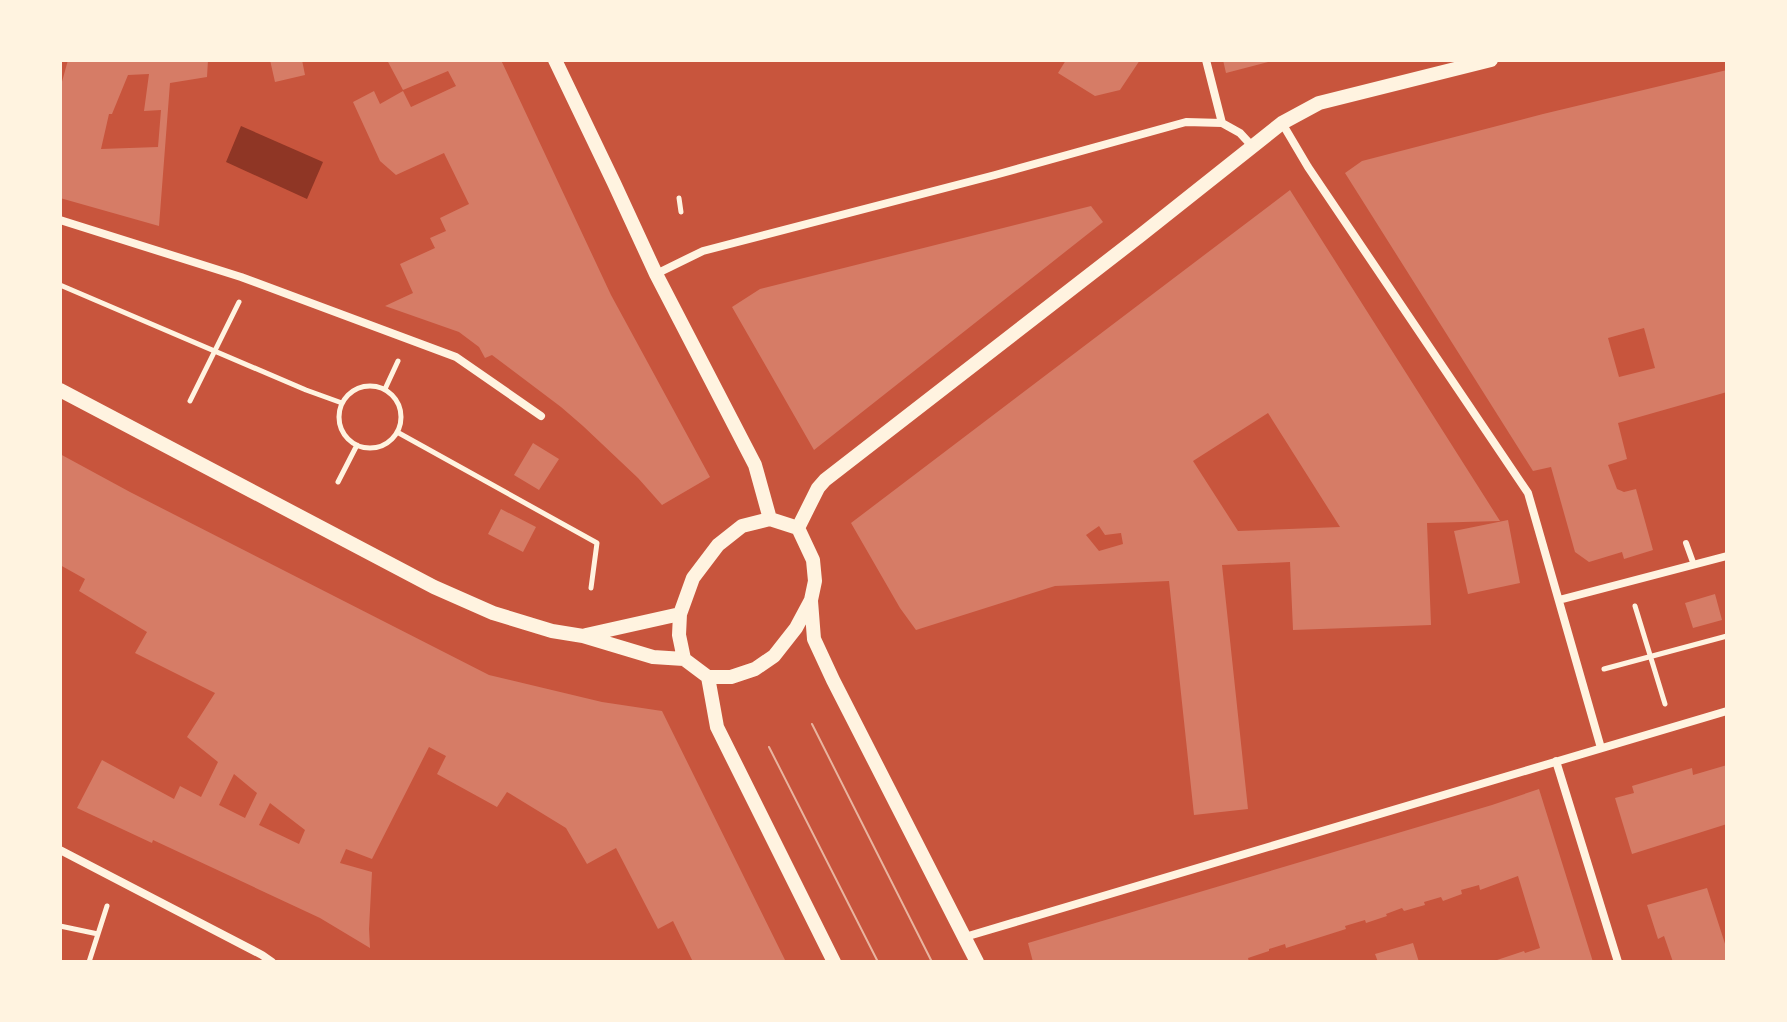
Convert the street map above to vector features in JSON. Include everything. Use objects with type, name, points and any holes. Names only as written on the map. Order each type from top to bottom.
[{"type":"street","points":[[555,60],[656,274],[755,465],[770,519]]},
{"type":"street","points":[[1206,60],[1222,123]]},
{"type":"street","points":[[798,528],[825,480],[1282,123],[1319,103],[1491,60]]},
{"type":"street","points":[[656,274],[703,251],[1186,122],[1222,123],[1240,133],[1252,146]]},
{"type":"street","points":[[1282,123],[1317,180],[1528,493],[1601,748]]},
{"type":"street","points":[[60,220],[241,277],[456,357],[541,416]]},
{"type":"street","points":[[60,390],[434,587],[493,613],[552,631],[583,636],[653,657],[684,659],[708,677],[731,677],[755,669],[774,656],[796,628],[811,600]]},
{"type":"street","points":[[684,659],[679,635],[680,614],[693,578],[718,545],[742,526],[770,519],[798,528],[813,560],[815,581],[811,600],[814,639],[977,962]]},
{"type":"street","points":[[1559,600],[1727,556]]},
{"type":"street","points":[[583,636],[680,614]]},
{"type":"street","points":[[708,677],[717,727],[834,962]]},
{"type":"street","points":[[965,937],[1727,711]]},
{"type":"street","points":[[1556,761],[1618,962]]},
{"type":"street","points":[[60,850],[272,962]]},
{"type":"lane","points":[[1686,543],[1694,565]]},
{"type":"path","points":[[679,198],[681,212]]},
{"type":"path","points":[[60,285],[342,403]]},
{"type":"path","points":[[190,401],[241,298]]},
{"type":"path","points":[[385,389],[400,357]]},
{"type":"path","points":[[365,386],[385,389],[393,395],[401,413],[397,432],[391,439],[375,447],[357,445],[349,439],[340,423],[342,403],[356,389],[365,386]]},
{"type":"path","points":[[397,432],[597,543],[591,588]]},
{"type":"path","points":[[338,482],[357,445]]},
{"type":"path","points":[[1635,605],[1666,706]]},
{"type":"path","points":[[1600,670],[1727,636]]},
{"type":"path","points":[[89,962],[108,905]]},
{"type":"path","points":[[60,926],[98,934]]},
{"type":"shaded area","points":[[241,126],[323,162],[307,199],[226,162]]},
{"type":"building","points":[[68,60],[208,60],[207,77],[170,83],[159,226],[60,198],[60,89]],"holes":[[[149,74],[144,111],[161,110],[158,147],[101,149],[109,114],[112,114],[128,75]]]},
{"type":"building","points":[[270,60],[302,60],[305,75],[275,82]]},
{"type":"building","points":[[387,60],[501,60],[611,295],[710,477],[662,505],[583,426],[492,355],[485,358],[479,347],[459,332],[385,306],[413,293],[400,264],[435,248],[430,238],[446,231],[440,218],[469,204],[444,153],[396,175],[380,161],[353,102],[374,91],[380,104],[403,91],[411,107],[456,86],[448,71],[403,90]]},
{"type":"building","points":[[1066,60],[1140,60],[1120,90],[1095,96],[1058,73]]},
{"type":"building","points":[[1223,60],[1272,60],[1272,61],[1226,73]]},
{"type":"building","points":[[1727,70],[1727,392],[1618,423],[1627,459],[1608,465],[1617,489],[1624,492],[1636,489],[1653,550],[1624,559],[1622,552],[1589,562],[1575,552],[1551,467],[1533,471],[1345,173],[1362,161]],"holes":[[[1644,328],[1655,368],[1619,377],[1608,338]]]},
{"type":"building","points":[[1290,190],[1500,521],[1427,523],[1431,625],[1293,630],[1290,562],[1222,565],[1248,809],[1194,815],[1169,581],[1055,586],[916,630],[851,523]],"holes":[[[1268,413],[1340,527],[1238,531],[1193,461]],[[1099,526],[1105,535],[1121,533],[1123,544],[1099,551],[1086,535]]]},
{"type":"building","points":[[1091,206],[1103,222],[814,450],[732,307],[760,289]]},
{"type":"building","points":[[533,443],[559,459],[539,490],[514,475]]},
{"type":"building","points":[[60,454],[489,675],[602,702],[662,711],[786,962],[693,962],[673,921],[658,929],[616,848],[587,864],[566,828],[507,792],[497,807],[437,774],[446,756],[429,747],[372,859],[346,849],[340,863],[372,872],[370,948],[320,918],[77,808],[102,760],[174,799],[180,786],[201,797],[218,762],[187,737],[215,693],[135,653],[147,632],[79,591],[85,579],[60,565]],"holes":[[[234,774],[257,793],[245,818],[219,805]],[[270,803],[305,830],[299,844],[259,825]]]},
{"type":"building","points":[[501,509],[536,527],[523,552],[488,534]]},
{"type":"building","points":[[1508,520],[1520,583],[1468,594],[1454,531]]},
{"type":"building","points":[[1715,594],[1722,620],[1693,628],[1685,603]]},
{"type":"building","points":[[1727,765],[1727,824],[1632,854],[1615,798],[1634,793],[1632,786],[1692,768],[1693,775]]},
{"type":"building","points":[[1539,789],[1593,962],[1491,962],[1540,948],[1518,876],[1480,890],[1479,885],[1461,890],[1462,894],[1443,901],[1441,897],[1404,911],[1402,908],[1387,916],[1345,926],[1346,929],[1286,948],[1285,944],[1269,949],[1248,958],[1249,962],[1033,962],[1028,943]]},
{"type":"building","points":[[1707,888],[1727,950],[1727,962],[1673,962],[1664,936],[1658,939],[1647,905]]},
{"type":"building","points":[[1413,943],[1419,962],[1378,962],[1375,954]]},
{"type":"tram line","points":[[812,724],[932,962]]},
{"type":"tram line","points":[[769,747],[878,962]]}]
